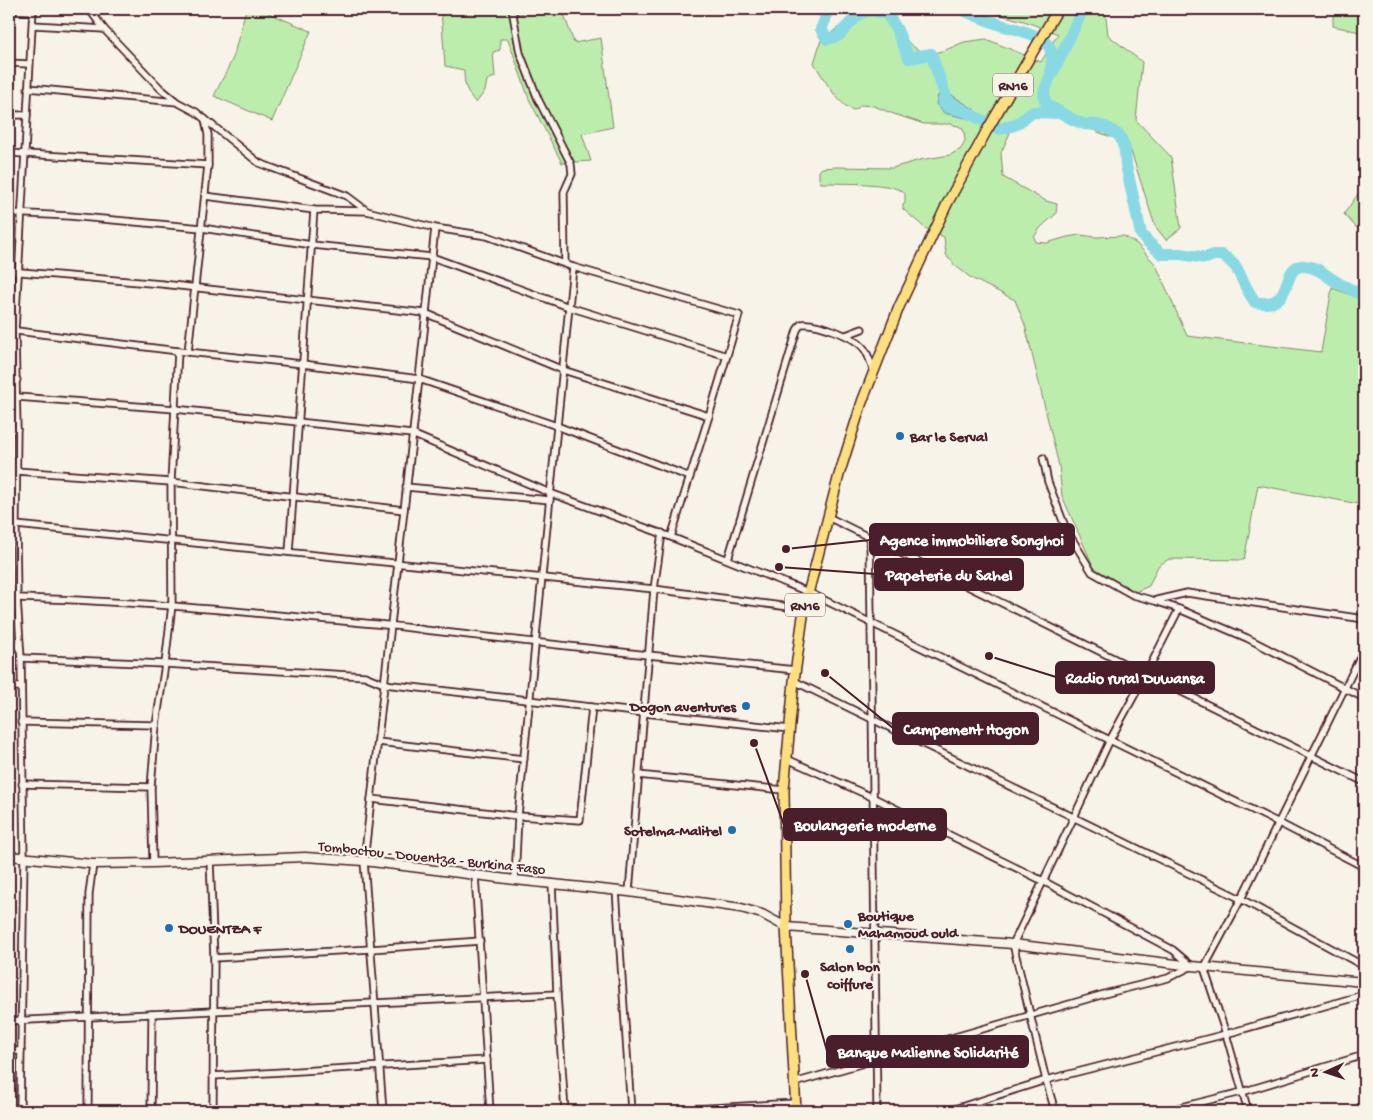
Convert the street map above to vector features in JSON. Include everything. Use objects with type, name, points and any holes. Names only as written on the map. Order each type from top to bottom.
[{"type":"main road","name":"RN16","points":[[796,1107],[786,928],[784,790],[794,681],[808,592],[862,402],[904,297],[947,204],[986,132],[1058,9]]},
{"type":"main road","name":"Tomboctou - Douentza - Burkina Faso","points":[[9,856],[93,864],[305,857],[364,861],[515,880],[616,890],[741,908],[762,914],[786,928]]},
{"type":"main road","points":[[786,928],[1012,944],[1204,968],[1364,982]]},
{"type":"street","points":[[89,9],[104,29],[160,88],[177,102],[196,112],[259,163],[347,196],[367,211]]},
{"type":"street","points":[[512,9],[520,54],[538,99],[571,164],[572,174],[564,192],[565,264]]},
{"type":"street","points":[[9,10],[33,10],[19,272],[12,331],[17,380],[17,598],[21,658],[24,858],[20,1110],[9,1109]]},
{"type":"street","points":[[33,25],[104,29]]},
{"type":"street","points":[[9,63],[29,64]]},
{"type":"street","points":[[28,88],[177,102]]},
{"type":"street","points":[[9,115],[26,115]]},
{"type":"street","points":[[188,352],[208,165],[208,135],[205,120]]},
{"type":"street","points":[[9,152],[208,165]]},
{"type":"street","points":[[205,196],[314,210],[367,211],[435,228],[487,236],[573,267],[739,315],[671,536]]},
{"type":"street","points":[[289,552],[314,210]]},
{"type":"street","points":[[9,213],[202,228],[312,245],[432,256],[569,307],[727,356]]},
{"type":"street","points":[[383,1111],[364,861],[412,434],[420,379],[435,228]]},
{"type":"street","points":[[515,880],[518,816],[573,267]]},
{"type":"street","points":[[9,271],[196,288],[426,313],[563,370],[709,416]]},
{"type":"street","points":[[728,559],[797,330],[801,324],[808,323],[846,335],[866,351],[874,372]]},
{"type":"street","points":[[846,335],[862,329]]},
{"type":"street","points":[[12,331],[420,379],[557,426],[690,477]]},
{"type":"street","points":[[153,863],[151,787],[156,724],[172,605],[171,482],[178,351]]},
{"type":"street","points":[[9,380],[17,380]]},
{"type":"street","points":[[17,397],[175,408],[412,434],[550,497],[671,536],[808,592],[1279,823],[1364,867]]},
{"type":"street","points":[[9,429],[17,429]]},
{"type":"street","points":[[1043,458],[1048,482],[1066,529],[1092,572],[1133,595],[1179,609],[1247,638],[1364,698]]},
{"type":"street","points":[[16,471],[171,482],[404,510]]},
{"type":"street","points":[[9,481],[16,481]]},
{"type":"street","points":[[406,487],[550,497]]},
{"type":"street","points":[[828,517],[1364,782]]},
{"type":"street","points":[[16,524],[654,589],[804,609]]},
{"type":"street","points":[[628,892],[654,589],[662,534]]},
{"type":"street","points":[[870,538],[877,1111]]},
{"type":"street","points":[[1155,601],[1187,593],[1364,619]]},
{"type":"street","points":[[17,598],[172,605],[341,622],[391,624],[433,631],[796,670]]},
{"type":"street","points":[[1055,1111],[1012,944],[1110,740],[1179,609]]},
{"type":"street","points":[[9,634],[20,650]]},
{"type":"street","points":[[1248,1111],[1226,1034],[1204,968],[1241,899],[1364,649]]},
{"type":"street","points":[[21,658],[165,664],[365,676],[384,684],[789,729]]},
{"type":"street","points":[[794,681],[1241,899],[1360,964],[1364,968]]},
{"type":"street","points":[[9,687],[21,687]]},
{"type":"street","points":[[371,799],[518,816],[580,820],[592,707]]},
{"type":"street","points":[[21,722],[156,724]]},
{"type":"street","points":[[378,742],[524,759]]},
{"type":"street","points":[[787,759],[874,798],[1043,881],[1173,950],[1192,966],[1168,978],[1108,993],[794,1083]]},
{"type":"street","points":[[638,775],[784,790]]},
{"type":"street","points":[[22,784],[151,787]]},
{"type":"street","points":[[210,860],[214,958],[213,1111]]},
{"type":"street","points":[[88,1111],[89,894],[93,864]]},
{"type":"street","points":[[475,874],[490,1111]]},
{"type":"street","points":[[552,883],[565,1111]]},
{"type":"street","points":[[616,890],[631,1111]]},
{"type":"street","points":[[214,958],[480,941]]},
{"type":"street","points":[[948,1111],[1046,1080],[1226,1034],[1356,997],[1364,992]]},
{"type":"street","points":[[9,1021],[557,994]]},
{"type":"street","points":[[151,1111],[152,1014]]},
{"type":"street","points":[[9,1051],[21,1051]]},
{"type":"street","points":[[1165,1111],[1242,1092],[1364,1056]]},
{"type":"street","points":[[213,1076],[487,1060]]},
{"type":"street","points":[[663,1111],[796,1107]]},
{"type":"green space","points":[[246,9],[259,9],[311,31],[272,121],[214,96],[233,58]]},
{"type":"green space","points":[[441,9],[509,9],[519,14],[547,9],[562,9],[574,43],[601,38],[613,127],[582,134],[591,161],[562,163],[529,99],[508,39],[500,39],[500,50],[493,52],[495,77],[487,80],[485,91],[476,103],[466,88],[464,70],[445,66]]},
{"type":"green space","points":[[864,9],[874,9],[884,16],[911,45],[918,50],[931,54],[964,42],[986,39],[1041,62],[1058,34],[1024,21],[977,9],[1105,9],[1108,35],[1142,62],[1136,120],[1171,157],[1181,228],[1166,240],[1155,226],[1128,142],[1108,136],[1039,108],[1012,128],[1001,153],[1003,177],[1046,201],[1057,204],[1056,214],[1041,227],[1034,237],[1036,242],[1047,243],[1080,235],[1096,237],[1124,236],[1137,244],[1156,265],[1187,336],[1321,352],[1332,288],[1359,298],[1364,287],[1364,505],[1258,485],[1244,560],[1169,559],[1158,566],[1149,586],[1135,592],[1094,568],[1062,496],[1059,466],[1025,325],[1015,300],[971,278],[954,265],[946,254],[944,237],[925,228],[903,209],[905,194],[903,191],[877,185],[821,183],[819,179],[819,171],[822,168],[892,168],[920,160],[950,155],[961,149],[965,141],[964,132],[958,126],[950,124],[924,124],[874,106],[860,105],[857,109],[853,110],[841,102],[831,90],[814,63],[821,40]]},
{"type":"green space","points":[[1333,9],[1364,9],[1364,33],[1333,26]]},
{"type":"green space","points":[[1364,185],[1364,236],[1344,214]]},
{"type":"water","points":[[950,94],[975,110],[970,119],[944,113],[936,104],[938,95]]},
{"type":"waterway","points":[[826,9],[825,20],[821,29],[827,39],[838,36],[859,14],[870,10],[886,13],[896,28],[909,58],[931,54],[948,103],[1000,129],[1015,125],[1033,112],[1060,113]]},
{"type":"waterway","points":[[961,9],[1043,40],[1051,53],[1051,70]]},
{"type":"waterway","points":[[1083,9],[1049,79],[1044,93],[1045,101],[1049,106],[1074,120],[1084,124],[1108,128],[1120,136],[1125,150],[1126,165],[1141,234],[1149,243],[1162,254],[1181,254],[1206,258],[1213,255],[1221,255],[1236,267],[1255,302],[1268,303],[1277,300],[1282,294],[1292,272],[1297,267],[1305,266],[1319,271],[1364,296]]},
{"type":"place","name":"Bar le Serval","points":[[900,436]]},
{"type":"place","name":"Agence immobiliere Songhoi","points":[[786,549]]},
{"type":"place","name":"Papeterie du Sahel","points":[[779,567]]},
{"type":"place","name":"Radio rural Duwansa","points":[[989,656]]},
{"type":"place","name":"Campement Hogon","points":[[825,673]]},
{"type":"place","name":"Dogon aventures","points":[[746,706]]},
{"type":"place","name":"Boulangerie moderne","points":[[754,743]]},
{"type":"place","name":"Sotelma-Malitel","points":[[732,830]]},
{"type":"place","name":"Boutique Mahamoud ould","points":[[848,924]]},
{"type":"place","name":"DOUENTZA F","points":[[169,928]]},
{"type":"place","name":"Salon bon coiffure","points":[[850,949]]},
{"type":"place","name":"Banque Malienne Solidarité","points":[[805,974]]}]
